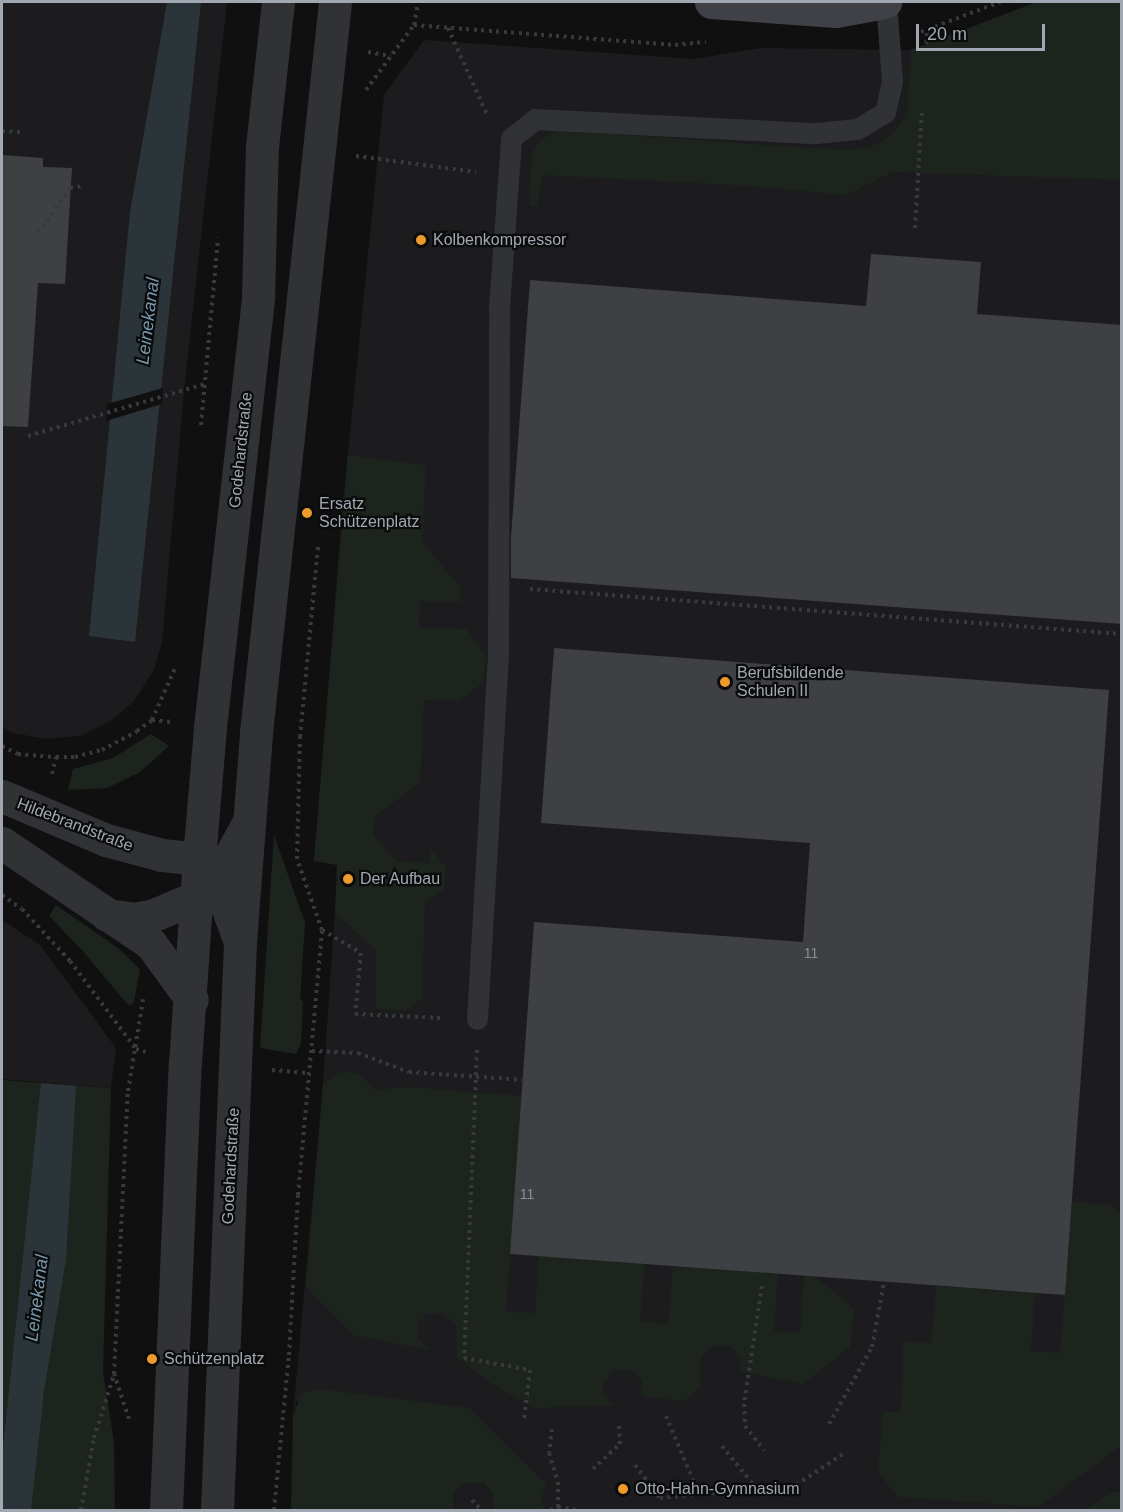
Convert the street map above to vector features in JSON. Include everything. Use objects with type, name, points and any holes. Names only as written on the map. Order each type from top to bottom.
[{"type":"main road","points":[[711,2],[836,11],[886,2]]},
{"type":"street","name":"Godehardstraße","points":[[166,1510],[184,1098],[204,879],[210,727],[258,297],[262,147],[278,2]]},
{"type":"street","name":"Godehardstraße","points":[[218,1510],[240,942],[249,821],[256,732],[335,2]]},
{"type":"street","name":"Hildebrandstraße","points":[[2,796],[106,840],[162,855],[204,879]]},
{"type":"street","name":"Godehardstraße","points":[[204,879],[249,821]]},
{"type":"street","points":[[2,843],[151,944],[192,1000]]},
{"type":"street","points":[[107,915],[135,919],[154,915],[204,879],[240,942]]},
{"type":"lane","points":[[477,1019],[498,652],[500,307],[511,138],[535,119],[815,133],[857,129],[885,112],[892,81],[886,2]]},
{"type":"path","points":[[364,92],[414,25],[418,2]]},
{"type":"path","points":[[448,28],[494,131],[511,138]]},
{"type":"path","points":[[2,131],[20,132]]},
{"type":"path","points":[[355,168],[358,146]]},
{"type":"path","points":[[356,156],[481,172]]},
{"type":"path","points":[[915,228],[918,173]]},
{"type":"path","points":[[38,233],[70,188],[82,186]]},
{"type":"path","points":[[201,431],[218,235]]},
{"type":"path","points":[[28,436],[205,384]]},
{"type":"path","points":[[274,1510],[289,1355],[298,1195],[322,930],[297,859],[300,737],[320,535]]},
{"type":"path","points":[[498,587],[1122,634]]},
{"type":"path","points":[[2,746],[18,754],[75,757],[102,750],[137,732],[152,720],[177,663]]},
{"type":"path","points":[[2,895],[22,909],[70,961],[136,1049],[128,1091],[114,1374],[94,1437],[81,1510]]},
{"type":"path","points":[[322,930],[361,953],[355,1014],[477,1019],[477,1088],[464,1358],[530,1370],[524,1419]]},
{"type":"path","points":[[312,1051],[358,1053],[409,1072],[522,1080]]},
{"type":"path","points":[[829,1424],[872,1347],[884,1282]]},
{"type":"path","points":[[762,1286],[744,1404],[745,1426],[764,1450]]},
{"type":"path","points":[[114,1374],[130,1427]]},
{"type":"path","points":[[666,1416],[699,1494]]},
{"type":"path","points":[[593,1468],[620,1444],[619,1424]]},
{"type":"path","points":[[552,1429],[549,1453],[558,1482],[558,1507]]},
{"type":"path","points":[[722,1446],[757,1489]]},
{"type":"path","points":[[635,1465],[660,1498],[757,1489],[789,1489],[846,1452]]},
{"type":"path","points":[[472,1500],[481,1510]]},
{"type":"path","points":[[550,1510],[558,1507],[577,1510]]},
{"type":"shaded area","points":[[2,2],[227,2],[184,391],[162,642],[154,670],[133,702],[112,720],[80,736],[47,739],[12,733],[2,726]]},
{"type":"shaded area","name":"Berufsbildende Schulen II","points":[[1037,2],[1121,2],[1121,1510],[515,1510],[540,1499],[297,1401],[293,1415],[323,1085],[338,865],[314,861],[343,502],[384,95],[424,40],[694,59],[761,48],[911,50]]},
{"type":"shaded area","points":[[1037,2],[1121,2],[1121,180],[893,172],[846,195],[751,186],[542,175],[538,207],[529,205],[532,153],[540,140],[557,130],[849,150],[871,147],[887,139],[898,128],[907,111],[911,50]]},
{"type":"shaded area","points":[[348,455],[426,465],[422,542],[461,588],[460,602],[420,601],[419,628],[467,629],[486,657],[483,683],[458,701],[424,700],[420,782],[374,817],[373,835],[397,861],[429,863],[430,848],[446,867],[444,889],[425,903],[422,997],[406,1011],[376,1009],[376,950],[335,913],[337,865],[314,861]]},
{"type":"shaded area","points":[[151,734],[169,746],[140,772],[107,788],[68,790],[73,769],[113,758]]},
{"type":"shaded area","points":[[274,835],[305,923],[300,999],[303,1002],[301,1044],[296,1054],[260,1048]]},
{"type":"shaded area","points":[[56,905],[118,948],[140,969],[134,1002],[131,1005],[128,1005],[82,950],[49,916]]},
{"type":"shaded area","points":[[2,920],[40,945],[116,1048],[111,1088],[2,1079]]},
{"type":"shaded area","points":[[340,1072],[359,1073],[374,1090],[408,1087],[522,1096],[506,1312],[535,1313],[539,1256],[645,1263],[640,1321],[668,1324],[673,1265],[778,1274],[774,1331],[800,1333],[804,1275],[815,1276],[854,1309],[850,1347],[803,1384],[739,1371],[740,1357],[731,1346],[713,1346],[701,1356],[700,1388],[683,1401],[641,1396],[642,1381],[633,1371],[615,1370],[604,1381],[603,1394],[613,1405],[536,1408],[493,1385],[457,1357],[456,1324],[442,1313],[427,1314],[418,1324],[419,1339],[430,1350],[353,1335],[306,1287],[323,1085]]},
{"type":"shaded area","points":[[2,1080],[111,1088],[103,1373],[114,1442],[115,1510],[2,1510]]},
{"type":"shaded area","points":[[1072,1202],[1111,1204],[1122,1215],[1120,1447],[1038,1507],[898,1497],[878,1472],[883,1412],[901,1412],[903,1341],[931,1343],[936,1286],[1035,1293],[1031,1351],[1060,1353]]},
{"type":"shaded area","points":[[319,1389],[469,1408],[547,1485],[540,1499],[545,1510],[494,1510],[492,1493],[483,1483],[465,1483],[454,1493],[453,1507],[457,1510],[291,1510],[293,1415],[302,1393]]},
{"type":"shaded area","points":[[465,1483],[482,1483],[492,1493],[494,1510],[457,1510],[453,1507],[454,1493]]},
{"type":"shaded area","points":[[1113,1492],[1121,1492],[1121,1510],[1084,1510]]},
{"type":"water","name":"Leinekanal","points":[[167,2],[201,2],[135,642],[89,636],[130,212]]},
{"type":"water","name":"Leinekanal","points":[[41,1083],[76,1086],[66,1260],[44,1391],[31,1510],[2,1510],[2,1458]]},
{"type":"pier","points":[[163,388],[162,404],[106,421],[107,404]]},
{"type":"building","points":[[2,155],[43,158],[43,167],[72,168],[65,284],[38,283],[28,427],[2,426]]},
{"type":"building","points":[[871,254],[981,262],[977,314],[1122,325],[1122,624],[511,578],[511,537],[530,280],[866,306]]},
{"type":"building","points":[[554,648],[1109,690],[1065,1295],[510,1254],[534,922],[803,942],[810,843],[541,823]]},
{"type":"place","name":"Kolbenkompressor","points":[[421,240]]},
{"type":"place","name":"Ersatz Schützenplatz","points":[[307,513]]},
{"type":"place","name":"Berufsbildende Schulen II","points":[[725,682]]},
{"type":"place","name":"Der Aufbau","points":[[348,879]]},
{"type":"place","name":"Schützenplatz","points":[[152,1359]]},
{"type":"place","name":"Otto-Hahn-Gymnasium","points":[[623,1489]]}]
